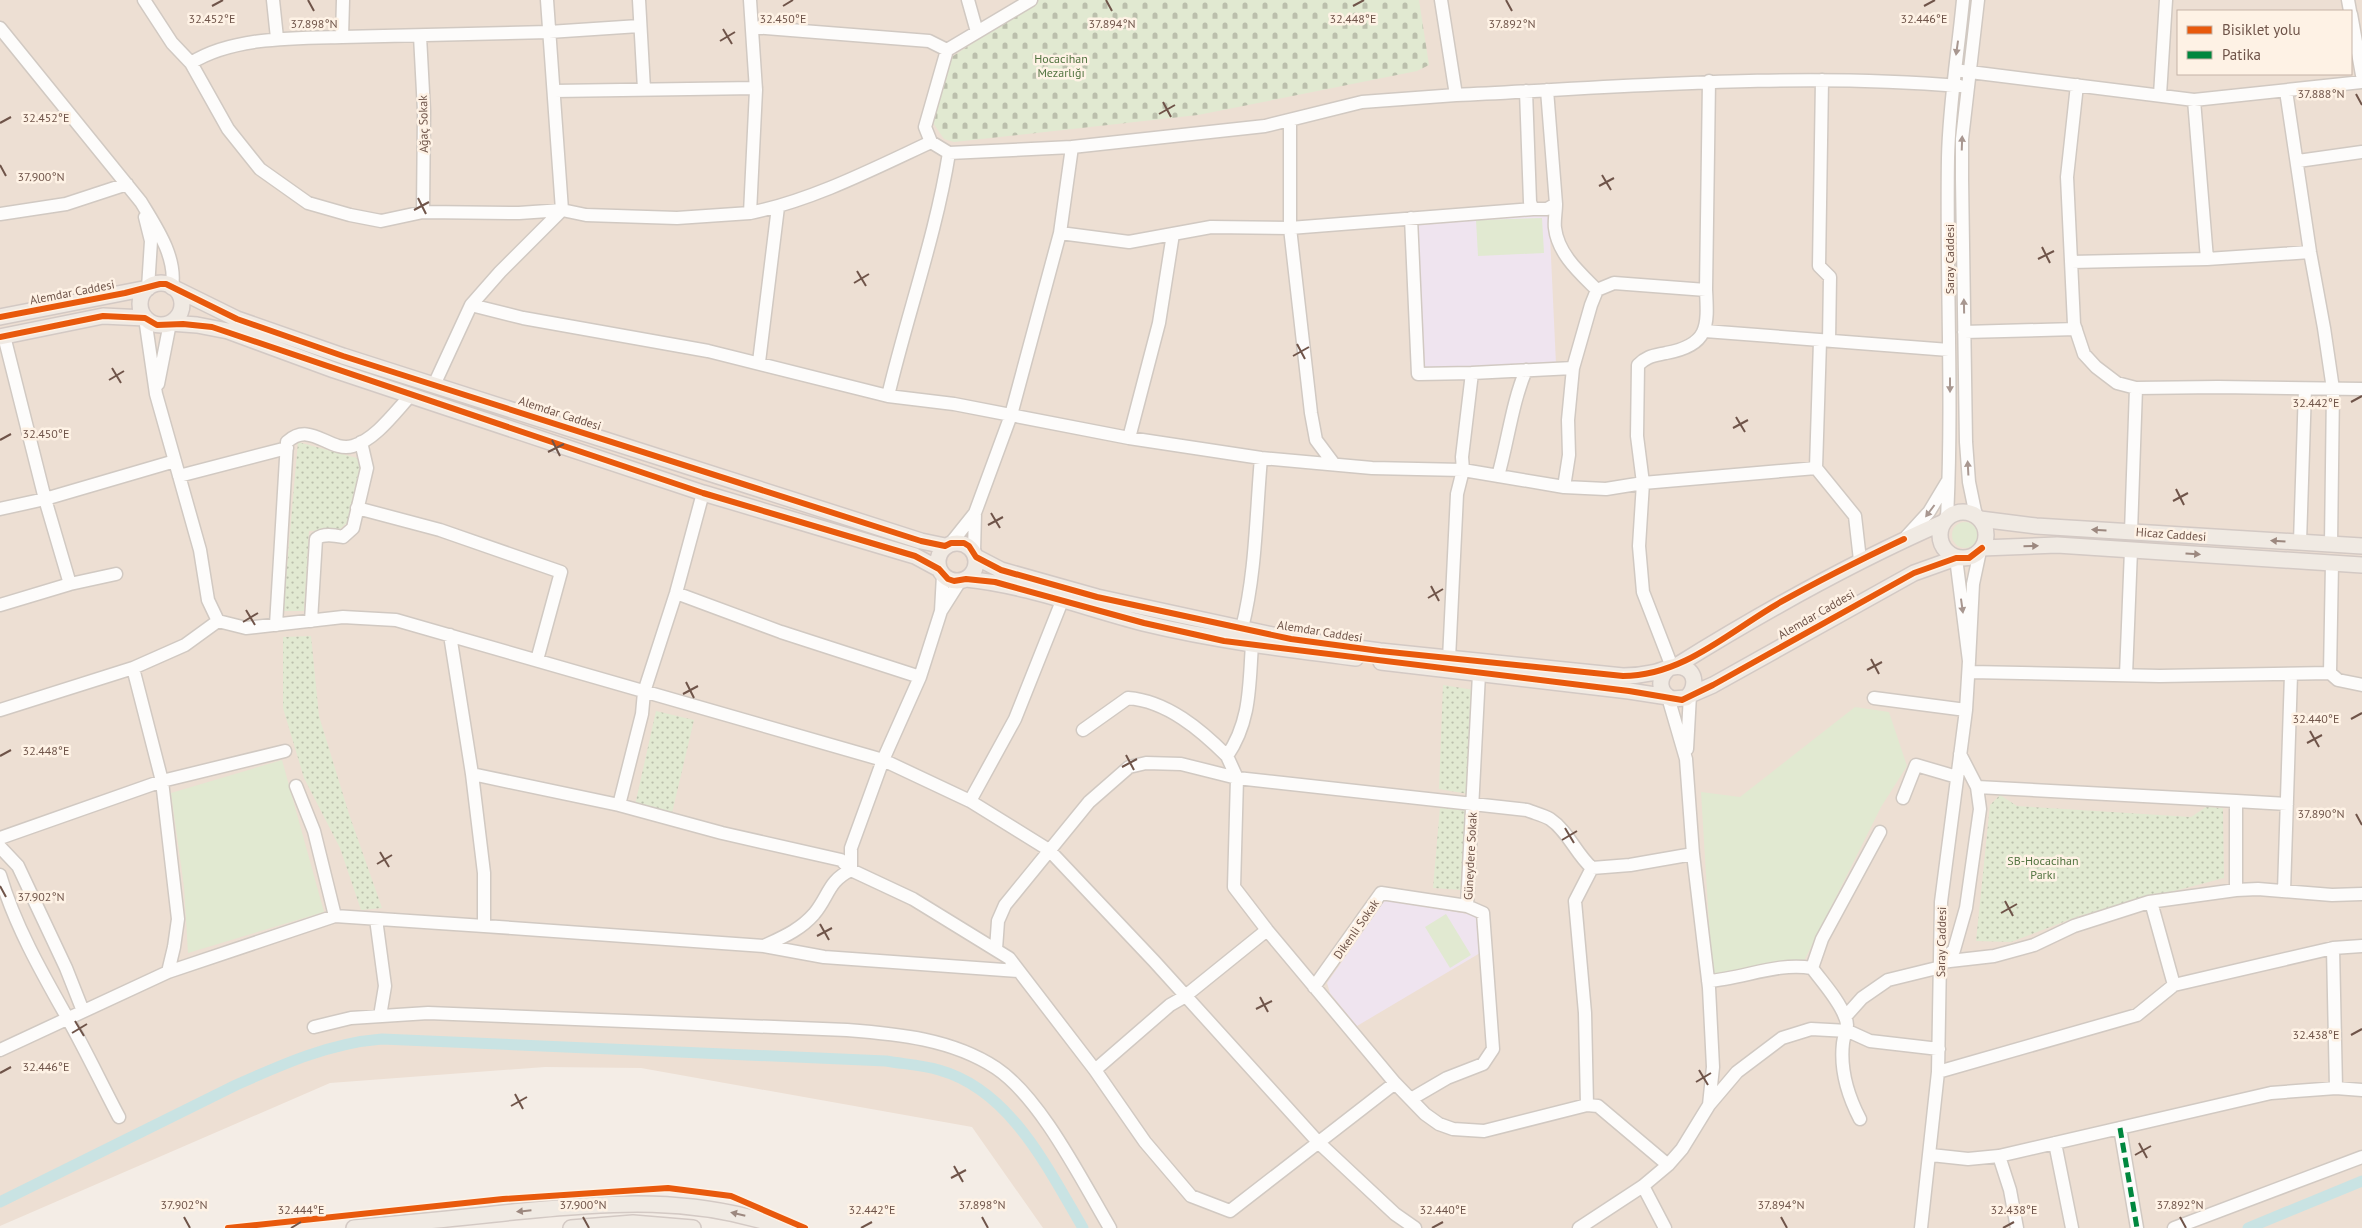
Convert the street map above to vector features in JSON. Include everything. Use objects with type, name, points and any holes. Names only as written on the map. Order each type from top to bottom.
[{"type":"main road","points":[[145,318],[140,306],[141,299],[148,288],[160,284],[172,287],[177,291],[182,303],[179,315],[170,323]]},
{"type":"main road","name":"Alemdar Caddesi","points":[[172,287],[237,319],[434,385],[921,541],[948,544]]},
{"type":"main road","name":"Alemdar Caddesi","points":[[0,317],[148,288]]},
{"type":"main road","points":[[2,336],[103,316],[145,318],[157,325],[170,323],[197,325],[228,332],[703,493],[915,556],[941,572],[948,579],[963,580],[975,570],[975,554],[964,543],[948,544],[938,556],[941,572]]},
{"type":"main road","points":[[1958,512],[1971,513],[1978,518],[1986,537],[1981,550],[1969,558],[1956,558],[1941,543],[1940,528],[1945,520],[1958,512]]},
{"type":"main road","name":"Hicaz Caddesi","points":[[1978,518],[2036,526],[2362,546]]},
{"type":"main road","name":"Alemdar Caddesi","points":[[975,554],[1001,570],[1097,596],[1301,640],[1449,659],[1624,676],[1648,674],[1672,667],[1778,603],[1860,560],[1945,520]]},
{"type":"main road","name":"Hicaz Caddesi","points":[[1981,550],[2057,546],[2362,565]]},
{"type":"main road","name":"Alemdar Caddesi","points":[[1690,695],[1736,673],[1914,573],[1956,558]]},
{"type":"main road","name":"Alemdar Caddesi","points":[[963,580],[995,582],[1144,623],[1224,641],[1668,697]]},
{"type":"main road","points":[[1672,667],[1687,669],[1692,673],[1694,684],[1690,695],[1677,700],[1668,697],[1661,689],[1660,683],[1664,673],[1672,667]]},
{"type":"main road","points":[[354,1228],[600,1204],[645,1203],[721,1210],[785,1228]]},
{"type":"main road","points":[[571,1228],[633,1223],[692,1228]]},
{"type":"street","points":[[144,0],[172,43],[191,63],[228,129],[260,169],[308,203],[350,215],[381,221],[423,212],[519,213],[562,210],[586,215],[677,218],[750,213],[778,207],[874,169],[931,142]]},
{"type":"street","points":[[273,0],[277,38]]},
{"type":"street","points":[[342,37],[343,0]]},
{"type":"street","points":[[434,385],[471,305],[500,272],[562,210],[547,0]]},
{"type":"street","points":[[639,0],[644,89]]},
{"type":"street","points":[[750,0],[756,88],[750,213]]},
{"type":"street","points":[[968,0],[977,32]]},
{"type":"street","points":[[1031,0],[947,50],[925,127],[931,142],[949,152],[1072,146],[1265,126],[1362,102],[1709,81],[1822,80],[1968,86]]},
{"type":"street","points":[[1441,0],[1456,95]]},
{"type":"street","name":"Saray Caddesi","points":[[1945,520],[1949,478],[1948,157],[1952,85],[1963,0]]},
{"type":"street","name":"Saray Caddesi","points":[[1978,0],[1968,86],[1962,169],[1964,332],[1969,482],[1978,518]]},
{"type":"street","points":[[2160,95],[2166,0]]},
{"type":"street","points":[[2352,23],[2362,75]]},
{"type":"street","points":[[191,63],[207,53],[277,38],[549,32],[639,26]]},
{"type":"street","points":[[752,27],[929,41],[947,50]]},
{"type":"street","points":[[0,28],[141,202],[155,225],[170,258],[174,274],[172,287]]},
{"type":"street","name":"Ağaç Sokak","points":[[420,36],[424,111],[423,212]]},
{"type":"street","points":[[1954,70],[2194,100],[2362,82]]},
{"type":"street","points":[[1822,80],[1819,266],[1830,277],[1816,468],[1855,516],[1860,560]]},
{"type":"street","points":[[1672,667],[1643,592],[1639,546],[1643,483],[1636,436],[1638,365],[1647,356],[1669,353],[1695,342],[1705,331],[1707,318],[1709,81]]},
{"type":"street","points":[[2077,85],[2067,177],[2071,262],[2076,329],[2084,354],[2096,367],[2117,383],[2136,388],[2362,389]]},
{"type":"street","points":[[554,91],[756,88]]},
{"type":"street","points":[[1547,90],[1556,204],[1555,229],[1570,264],[1597,290]]},
{"type":"street","points":[[1526,91],[1530,202],[1533,210]]},
{"type":"street","points":[[2286,91],[2333,389],[2331,544]]},
{"type":"street","points":[[2194,100],[2207,259]]},
{"type":"street","points":[[1290,120],[1290,228],[1310,413],[1316,440],[1334,464]]},
{"type":"street","points":[[975,554],[975,513],[1011,415],[1060,233],[1072,146]]},
{"type":"street","points":[[888,396],[900,344],[942,198],[949,152]]},
{"type":"street","points":[[2298,162],[2362,152]]},
{"type":"street","points":[[0,214],[66,204],[128,184]]},
{"type":"street","points":[[141,202],[151,242],[148,288]]},
{"type":"street","points":[[1060,233],[1129,242],[1211,227],[1290,228],[1547,209],[1556,204]]},
{"type":"street","points":[[759,362],[778,207]]},
{"type":"street","points":[[1411,218],[1418,374],[1573,368]]},
{"type":"street","points":[[1129,438],[1159,323],[1173,234]]},
{"type":"street","points":[[2071,262],[2207,259],[2310,252]]},
{"type":"street","points":[[1564,486],[1569,455],[1568,420],[1573,368],[1597,290],[1614,283],[1706,290]]},
{"type":"street","points":[[471,305],[523,318],[708,350],[888,396],[954,404],[1129,438],[1261,458],[1372,468],[1463,470],[1564,486],[1606,489],[1643,483],[1816,468]]},
{"type":"street","points":[[145,318],[156,394],[200,550],[208,600],[218,621]]},
{"type":"street","points":[[156,394],[170,323]]},
{"type":"street","points":[[1964,332],[2076,329]]},
{"type":"street","points":[[1705,331],[1949,350]]},
{"type":"street","points":[[2,336],[45,499],[70,584]]},
{"type":"street","points":[[1498,476],[1510,432],[1517,391],[1526,370]]},
{"type":"street","points":[[1449,659],[1457,494],[1463,470],[1462,456],[1472,373]]},
{"type":"street","points":[[2131,532],[2136,388]]},
{"type":"street","points":[[2300,542],[2305,389]]},
{"type":"street","points":[[276,625],[288,442],[298,434],[314,435],[340,446],[351,446],[369,437],[411,395]]},
{"type":"street","points":[[311,621],[316,539],[319,536],[343,537],[349,533],[367,468],[361,442]]},
{"type":"street","points":[[180,476],[287,448]]},
{"type":"street","points":[[1242,628],[1251,579],[1261,458]]},
{"type":"street","points":[[0,509],[45,499],[176,461]]},
{"type":"street","points":[[1904,539],[1929,512],[1949,478]]},
{"type":"street","points":[[619,805],[642,714],[644,692],[676,593],[703,493]]},
{"type":"street","points":[[357,508],[440,530],[561,572],[537,660]]},
{"type":"street","points":[[948,544],[975,513]]},
{"type":"street","name":"Saray Caddesi","points":[[1921,1226],[1931,1155],[1938,1072],[1942,902],[1966,710],[1970,666],[1973,584],[1981,550]]},
{"type":"street","points":[[2126,675],[2131,550]]},
{"type":"street","name":"Saray Caddesi","points":[[1956,558],[1970,666]]},
{"type":"street","points":[[2330,673],[2332,563]]},
{"type":"street","points":[[851,870],[851,848],[883,760],[920,677],[941,611],[941,572]]},
{"type":"street","points":[[0,605],[70,584],[116,574]]},
{"type":"street","points":[[941,611],[963,580]]},
{"type":"street","points":[[676,593],[782,632],[920,677]]},
{"type":"street","points":[[970,801],[1015,719],[1062,601]]},
{"type":"street","points":[[218,621],[246,628],[343,617],[396,620],[883,760],[970,801],[1049,850],[1154,961],[1184,997],[1216,1028],[1318,1142],[1395,1214],[1415,1228]]},
{"type":"street","points":[[0,710],[133,668],[185,645],[218,621]]},
{"type":"street","points":[[450,635],[472,774],[484,873],[484,926]]},
{"type":"street","points":[[1227,756],[1239,740],[1247,712],[1252,645]]},
{"type":"street","points":[[1970,666],[2126,675],[2330,673],[2338,680],[2362,685]]},
{"type":"street","points":[[133,668],[162,781],[178,919],[168,972]]},
{"type":"street","name":"Güneydere Sokak","points":[[1411,1099],[1447,1078],[1483,1064],[1493,1049],[1483,913],[1467,906],[1479,674]]},
{"type":"street","points":[[2284,891],[2291,674]]},
{"type":"street","points":[[1690,695],[1686,759],[1693,854],[1708,981],[1713,1067],[1708,1105]]},
{"type":"street","points":[[1668,697],[1686,759]]},
{"type":"street","points":[[1083,730],[1128,698],[1138,698],[1169,710],[1210,739],[1227,756],[1237,778],[1234,888],[1395,1083],[1425,1114],[1439,1124],[1465,1132],[1512,1126],[1587,1105],[1598,1106],[1668,1165]]},
{"type":"street","points":[[1874,698],[1966,710]]},
{"type":"street","points":[[0,838],[162,781],[285,751]]},
{"type":"street","points":[[1941,964],[1954,950],[1966,908],[1980,809],[1977,787],[1960,754]]},
{"type":"street","points":[[996,949],[998,921],[1005,906],[1049,850],[1089,802],[1129,767],[1146,763],[1181,764],[1237,778],[1472,802],[1527,810],[1550,819],[1566,834],[1583,859],[1592,868],[1630,865],[1693,854]]},
{"type":"street","points":[[1903,798],[1916,765],[1957,777]]},
{"type":"street","points":[[472,774],[619,805],[722,833],[841,860],[851,870],[914,899],[1009,958],[1094,1070],[1145,1142],[1190,1196],[1223,1210],[1230,1211],[1395,1083]]},
{"type":"street","points":[[296,786],[314,831],[335,916]]},
{"type":"street","points":[[1977,787],[2287,804]]},
{"type":"street","points":[[2236,801],[2236,890]]},
{"type":"street","points":[[1812,968],[1822,939],[1880,832]]},
{"type":"street","points":[[0,847],[18,866],[66,968],[83,1012]]},
{"type":"street","points":[[1587,1105],[1584,1014],[1575,901],[1592,868]]},
{"type":"street","points":[[764,946],[793,933],[814,914],[838,876],[851,870]]},
{"type":"street","points":[[0,875],[7,898],[52,995],[68,1019],[119,1117]]},
{"type":"street","points":[[1845,1017],[1862,998],[1888,980],[1941,964],[1994,956],[2018,950],[2034,945],[2074,926],[2151,902],[2236,890],[2284,891],[2332,896],[2362,894]]},
{"type":"street","name":"Dikenli Sokak","points":[[1314,987],[1381,893],[1467,906]]},
{"type":"street","points":[[2151,902],[2174,985]]},
{"type":"street","points":[[0,1050],[168,972],[335,916],[764,946],[824,957],[1018,971]]},
{"type":"street","points":[[376,919],[384,986],[380,1016]]},
{"type":"street","points":[[1094,1070],[1170,1005],[1184,997],[1267,930]]},
{"type":"street","points":[[1938,1072],[2137,1015],[2174,985],[2333,948],[2362,946]]},
{"type":"street","points":[[2333,948],[2336,1088]]},
{"type":"street","points":[[1708,981],[1729,980],[1777,967],[1798,966],[1812,968],[1845,1017],[1848,1031],[1843,1042],[1843,1069],[1851,1102],[1860,1119]]},
{"type":"street","points":[[314,1027],[351,1018],[428,1013],[847,1030],[910,1036],[960,1050],[997,1068],[1032,1102],[1110,1228]]},
{"type":"street","points":[[1579,1228],[1643,1186],[1668,1165],[1682,1149],[1708,1105],[1737,1072],[1782,1038],[1810,1029],[1848,1031],[1870,1041],[1939,1048]]},
{"type":"street","points":[[1931,1155],[1968,1159],[1999,1156],[2271,1092],[2336,1088],[2362,1090]]},
{"type":"street","points":[[2120,1128],[2137,1228]]},
{"type":"street","points":[[2055,1143],[2072,1228]]},
{"type":"street","points":[[1999,1156],[2010,1190],[2017,1228]]},
{"type":"street","points":[[2174,1228],[2362,1157]]},
{"type":"street","points":[[1643,1186],[1665,1228]]},
{"type":"shaded area","points":[[0,0],[2362,0],[2362,1228],[1043,1228],[972,1127],[641,1068],[545,1067],[330,1083],[0,1226]]},
{"type":"shaded area","points":[[1549,214],[1556,364],[1423,369],[1415,220]]},
{"type":"shaded area","points":[[1385,900],[1474,915],[1477,920],[1480,953],[1357,1026],[1330,993],[1327,983]]},
{"type":"green space","name":"Hocacihan Mezarlığı","points":[[1039,0],[1419,0],[1429,65],[1417,71],[1198,115],[954,142],[944,139],[931,120],[950,58]]},
{"type":"green space","points":[[1542,218],[1544,253],[1478,256],[1476,220]]},
{"type":"green space","points":[[298,442],[357,458],[362,466],[348,522],[339,530],[309,531],[304,611],[283,611]]},
{"type":"green space","points":[[1965,522],[1974,526],[1978,535],[1974,544],[1965,548],[1956,544],[1952,535],[1956,526]]},
{"type":"green space","points":[[311,636],[319,716],[349,814],[382,908],[361,910],[340,848],[304,778],[283,708],[283,637]]},
{"type":"green space","points":[[1443,685],[1474,690],[1468,794],[1439,789]]},
{"type":"green space","points":[[1855,707],[1889,712],[1907,766],[1881,807],[1804,961],[1712,974],[1701,792],[1740,797]]},
{"type":"green space","points":[[656,711],[694,720],[672,813],[635,805]]},
{"type":"green space","points":[[282,760],[324,912],[188,953],[184,887],[171,793]]},
{"type":"green space","name":"SB-Hocacihan Parkı","points":[[2000,795],[2017,806],[2191,817],[2206,807],[2223,808],[2224,878],[2079,916],[2011,942],[1976,941],[1990,805]]},
{"type":"green space","points":[[1440,807],[1468,809],[1461,890],[1433,888]]},
{"type":"green space","points":[[1446,914],[1471,955],[1450,968],[1425,927]]},
{"type":"waterway","points":[[0,1202],[236,1085],[271,1070],[325,1050],[363,1041],[382,1039],[886,1061],[939,1070],[964,1080],[987,1095],[1007,1113],[1041,1157],[1083,1228]]},
{"type":"waterway","points":[[2248,1228],[2362,1181]]},
{"type":"marked path","points":[[2120,1128],[2137,1228]]},
{"type":"cycle path","points":[[0,317],[166,284],[237,319],[343,356],[921,541],[945,546],[951,543],[964,543],[969,546],[976,557],[1001,570],[1097,597],[1291,639],[1380,651],[1623,676],[1645,674],[1666,669],[1686,660],[1779,603],[1904,539]]},
{"type":"cycle path","points":[[0,337],[103,316],[145,318],[157,325],[183,324],[212,327],[703,493],[915,556],[939,569],[948,579],[954,581],[966,579],[995,582],[1144,623],[1224,641],[1629,691],[1682,700],[1713,685],[1914,573],[1956,558],[1969,558],[1982,548]]},
{"type":"cycle path","points":[[228,1228],[503,1199],[668,1188],[731,1196],[805,1228]]}]
